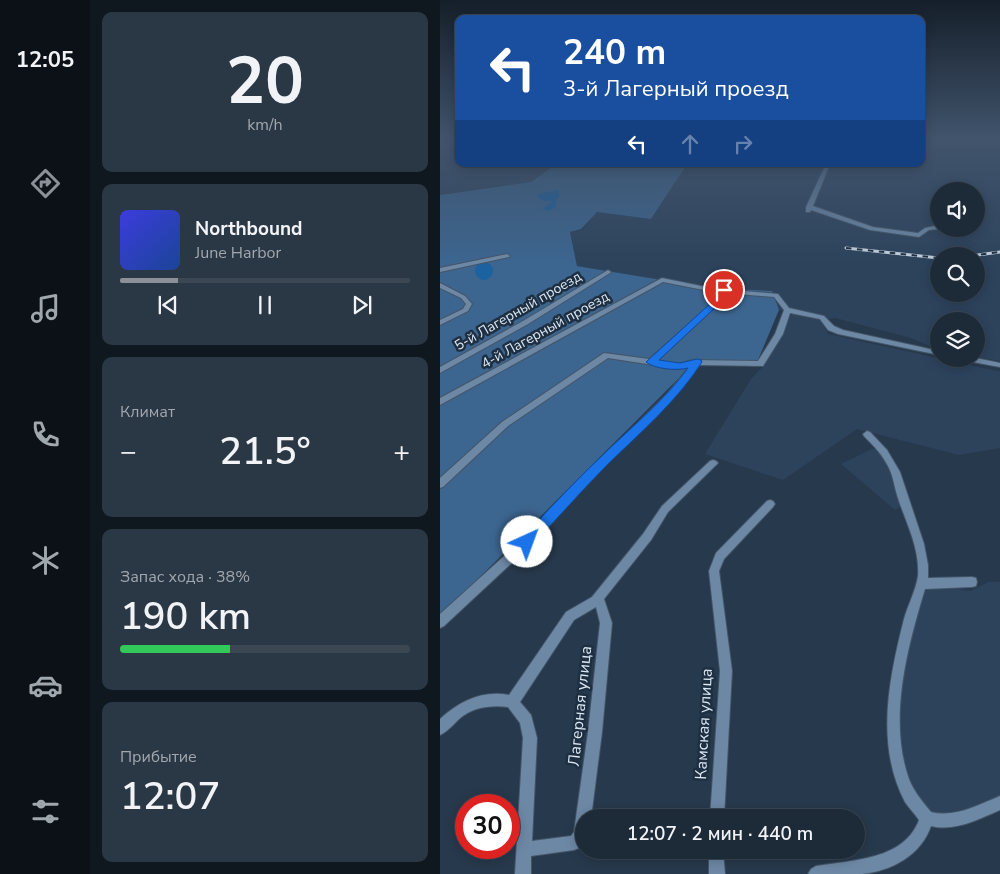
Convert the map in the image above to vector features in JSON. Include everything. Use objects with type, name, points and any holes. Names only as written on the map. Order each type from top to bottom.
[{"type":"street","points":[[821,181],[809,209],[872,229],[919,235],[930,229]]},
{"type":"street","points":[[440,270],[507,256]]},
{"type":"street","name":"5-й Лагерный проезд","points":[[440,370],[502,337],[579,292],[608,272]]},
{"type":"street","name":"4-й Лагерный проезд","points":[[440,402],[662,280],[711,290],[724,290]]},
{"type":"street","points":[[440,323],[466,310],[469,304],[463,297],[441,286]]},
{"type":"street","points":[[650,362],[715,304],[724,290],[776,294],[788,310],[822,317],[831,328],[841,332],[930,351]]},
{"type":"street","points":[[440,484],[505,424],[607,355],[680,367],[697,362],[760,364],[779,334],[788,310]]},
{"type":"street","points":[[440,622],[527,542],[598,467],[670,396],[697,362]]},
{"type":"street","points":[[985,362],[1000,365]]},
{"type":"street","points":[[867,434],[890,460],[920,550],[923,575],[922,584],[915,598],[899,664],[893,716],[896,756],[904,783],[920,810],[928,818],[935,820],[964,818],[1000,803]]},
{"type":"street","points":[[512,702],[570,616],[596,601],[647,537],[665,508],[713,463]]},
{"type":"street","name":"Камская улица","points":[[718,809],[726,671],[714,571],[720,556],[770,504]]},
{"type":"street","points":[[922,584],[972,582]]},
{"type":"street","name":"Лагерная улица","points":[[585,809],[606,624],[600,602],[596,601]]},
{"type":"street","points":[[440,728],[465,707],[504,699],[512,702],[526,720],[530,738],[523,874]]},
{"type":"street","points":[[816,874],[885,862],[911,847],[928,818]]},
{"type":"street","name":"Лагерная улица","points":[[525,849],[575,842]]},
{"type":"street","points":[[716,859],[717,874]]},
{"type":"shaded area","points":[[440,181],[533,181],[531,182],[440,195]]},
{"type":"shaded area","points":[[676,181],[1000,181],[1000,361],[985,358],[985,312],[930,312],[930,346],[911,338],[835,318],[821,320],[828,334],[930,356],[930,367],[979,367],[1000,371],[1000,448],[959,455],[857,429],[783,480],[705,454],[751,379],[766,363],[788,317],[793,314],[707,288],[577,266],[570,232],[582,229],[596,212],[651,219]]},
{"type":"shaded area","points":[[676,181],[651,219],[597,212],[581,229],[570,232],[577,266],[710,288],[772,291],[779,310],[755,367],[698,359],[440,617],[440,195],[531,182]]},
{"type":"shaded area","points":[[558,190],[560,196],[556,201],[556,207],[548,211],[543,209],[552,201],[544,201],[537,196],[538,194]]},
{"type":"shaded area","points":[[480,262],[488,262],[493,267],[491,278],[480,280],[475,275],[475,267]]},
{"type":"shaded area","points":[[879,448],[888,461],[901,506],[895,510],[841,464],[872,449]]},
{"type":"shaded area","points":[[989,582],[1000,582],[1000,799],[962,815],[928,813],[907,780],[895,717],[903,665],[918,601],[926,587],[934,586],[970,591]]},
{"type":"railway","points":[[846,248],[930,257]]},
{"type":"railway","points":[[985,254],[1000,252]]},
{"type":"route","points":[[527,542],[598,467],[670,396],[688,375],[697,362],[680,367],[650,362],[715,304],[724,290]]}]
